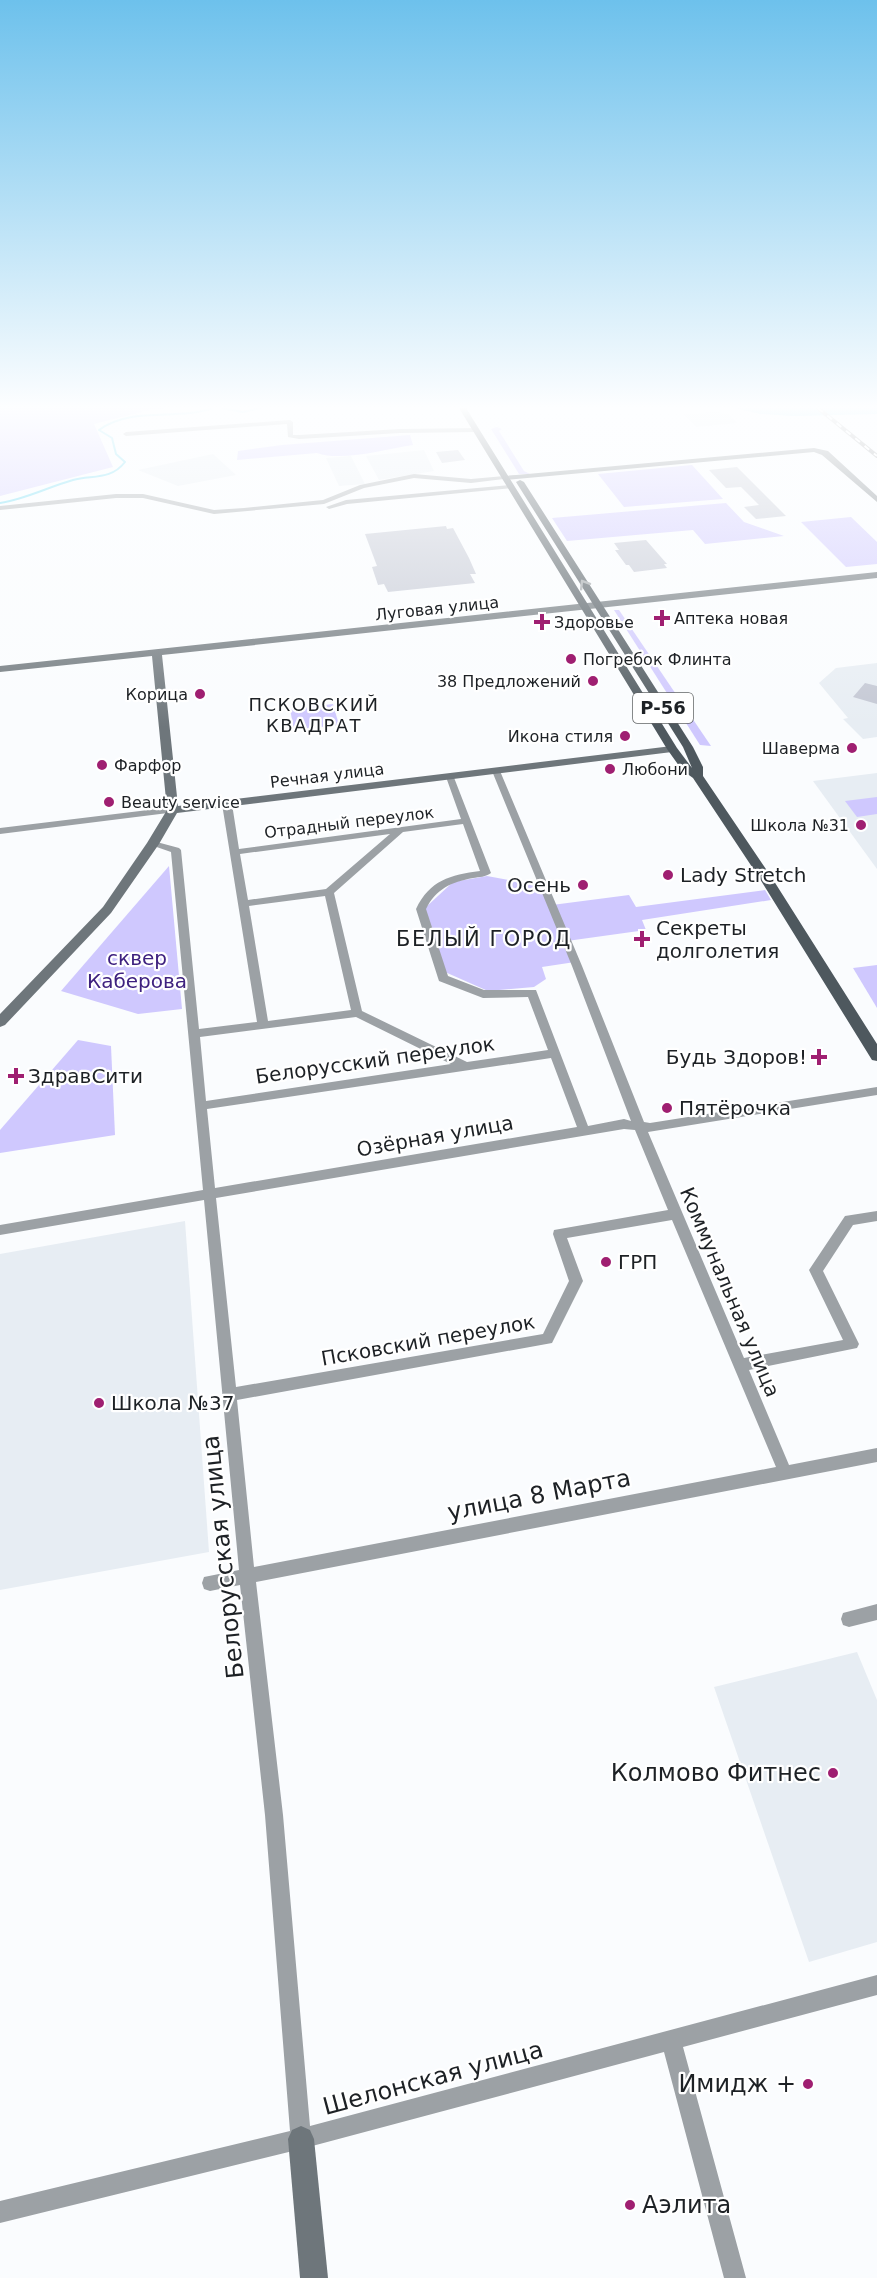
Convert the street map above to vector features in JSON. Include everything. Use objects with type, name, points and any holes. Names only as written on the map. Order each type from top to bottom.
[{"type":"main road","points":[[527,514],[672,749],[686,768],[697,776]]},
{"type":"main road","name":"Р-56","points":[[540,514],[691,753],[698,767],[697,776],[766,878],[877,1056]]},
{"type":"main road","points":[[645,706],[652,702],[660,705]]},
{"type":"street","name":"Луговая улица","points":[[0,669],[877,575]]},
{"type":"street","points":[[0,1022],[107,910],[153,844],[173,810],[157,652]]},
{"type":"street","name":"Речная улица","points":[[0,831],[672,749]]},
{"type":"street","name":"Коммунальная улица","points":[[496,771],[640,1127],[785,1472]]},
{"type":"street","points":[[450,777],[486,873],[451,878],[432,890],[421,909],[443,978],[483,993],[532,993],[584,1131]]},
{"type":"street","points":[[227,804],[262,1025]]},
{"type":"street","name":"Отрадный переулок","points":[[235,852],[467,821]]},
{"type":"street","points":[[243,904],[328,892],[400,830]]},
{"type":"street","name":"Белорусская улица","points":[[153,844],[176,850],[246,1576],[274,1815],[302,2139]]},
{"type":"street","points":[[328,892],[357,1013]]},
{"type":"street","points":[[195,1034],[357,1013],[465,1066]]},
{"type":"street","name":"Белорусский переулок","points":[[201,1106],[554,1053]]},
{"type":"street","name":"Озёрная улица","points":[[0,1230],[624,1124],[650,1128],[877,1091]]},
{"type":"street","name":"Псковский переулок","points":[[229,1395],[547,1339],[576,1281],[560,1234],[676,1214]]},
{"type":"street","points":[[740,1365],[852,1344],[816,1270],[849,1220],[877,1216]]},
{"type":"street","name":"улица 8 Марта","points":[[210,1583],[877,1455]]},
{"type":"street","points":[[849,1618],[877,1612]]},
{"type":"street","name":"Шелонская улица","points":[[0,2212],[302,2139],[877,1985]]},
{"type":"street","points":[[671,2041],[735,2278]]},
{"type":"street","points":[[302,2139],[314,2278]]},
{"type":"shaded area","points":[[877,663],[877,737],[863,739],[843,719],[848,718],[819,683],[836,668]]},
{"type":"shaded area","name":"Школа №31","points":[[877,773],[877,869],[813,781]]},
{"type":"shaded area","name":"Школа №37","points":[[185,1221],[209,1552],[0,1590],[0,1254]]},
{"type":"shaded area","points":[[857,1652],[877,1700],[877,1942],[809,1962],[714,1687]]},
{"type":"green space","points":[[595,514],[737,514],[744,522],[784,536],[705,544],[693,530],[567,541],[552,518]]},
{"type":"green space","points":[[851,517],[877,542],[877,564],[846,567],[801,522]]},
{"type":"green space","points":[[614,610],[619,610],[711,746],[700,745]]},
{"type":"green space","points":[[333,704],[339,725],[294,730],[290,709]]},
{"type":"green space","points":[[877,797],[877,814],[857,817],[845,801]]},
{"type":"green space","name":"сквер Каберова","points":[[169,866],[182,1009],[138,1014],[61,991]]},
{"type":"green space","points":[[487,876],[542,886],[552,905],[629,895],[636,907],[765,890],[771,900],[642,920],[646,930],[567,941],[575,962],[542,967],[546,979],[534,987],[488,991],[445,972],[425,908],[453,882]]},
{"type":"green space","points":[[877,965],[877,1008],[853,968]]},
{"type":"green space","points":[[78,1040],[111,1046],[115,1135],[0,1153],[0,1130]]},
{"type":"building","points":[[751,514],[786,516],[756,519]]},
{"type":"building","points":[[446,526],[447,529],[453,528],[469,558],[476,574],[470,574],[475,583],[388,592],[384,584],[378,585],[372,567],[377,566],[365,534]]},
{"type":"building","points":[[646,540],[667,564],[664,564],[667,568],[634,572],[615,550],[619,550],[614,543]]},
{"type":"building","points":[[865,683],[877,686],[877,704],[853,697]]},
{"type":"place","name":"Аптека новая","points":[[662,618]]},
{"type":"place","name":"Здоровье","points":[[542,622]]},
{"type":"place","name":"Погребок Флинта","points":[[571,659]]},
{"type":"place","name":"38 Предложений","points":[[593,681]]},
{"type":"place","name":"Корица","points":[[200,694]]},
{"type":"place","name":"Икона стиля","points":[[625,736]]},
{"type":"place","name":"Шаверма","points":[[852,748]]},
{"type":"place","name":"Фарфор","points":[[102,765]]},
{"type":"place","name":"Любони","points":[[610,769]]},
{"type":"place","name":"Beauty service","points":[[109,802]]},
{"type":"place","name":"Школа №31","points":[[861,825]]},
{"type":"place","name":"Lady Stretch","points":[[668,875]]},
{"type":"place","name":"Осень","points":[[583,885]]},
{"type":"place","name":"Секреты долголетия","points":[[642,939]]},
{"type":"place","name":"Будь Здоров!","points":[[819,1057]]},
{"type":"place","name":"ЗдравСити","points":[[16,1076]]},
{"type":"place","name":"Пятёрочка","points":[[667,1108]]},
{"type":"place","name":"ГРП","points":[[606,1262]]},
{"type":"place","name":"Школа №37","points":[[99,1403]]},
{"type":"place","name":"Колмово Фитнес","points":[[833,1773]]},
{"type":"place","name":"Имидж +","points":[[808,2084]]},
{"type":"place","name":"Аэлита","points":[[630,2205]]},
{"type":"district","name":"ПСКОВСКИЙ КВАДРАТ","points":[[314,715]]},
{"type":"district","name":"БЕЛЫЙ ГОРОД","points":[[484,939]]}]
